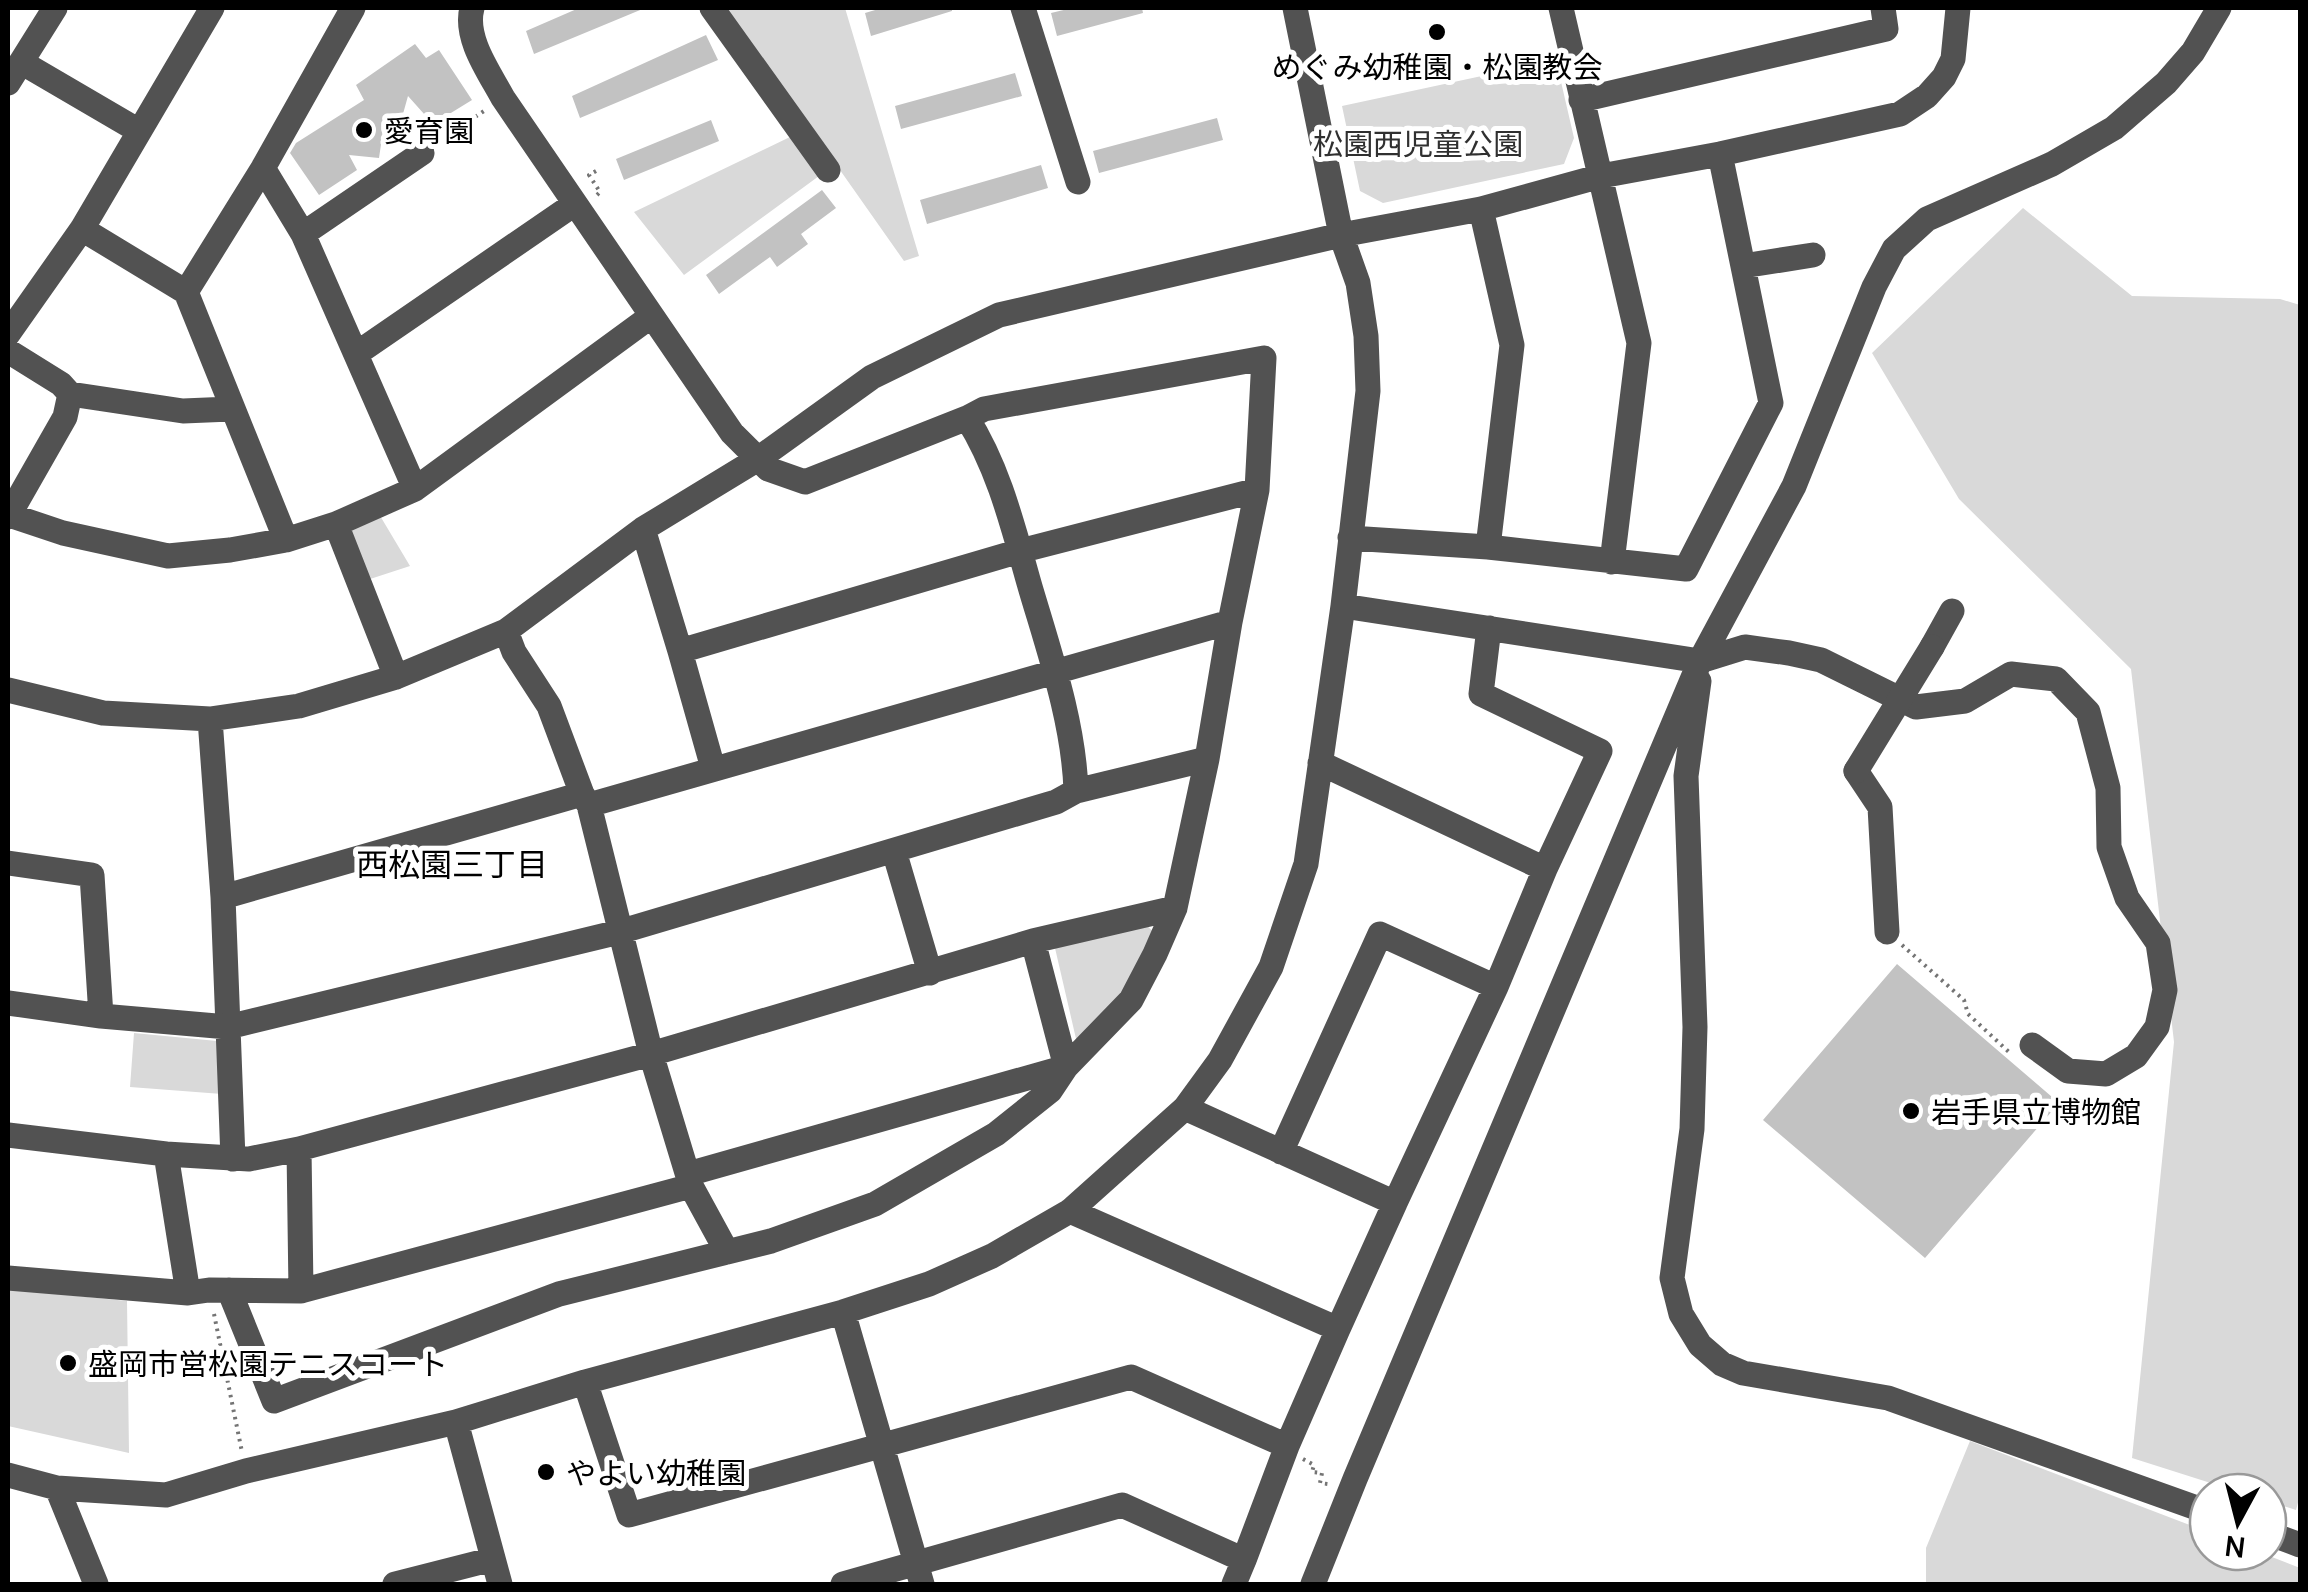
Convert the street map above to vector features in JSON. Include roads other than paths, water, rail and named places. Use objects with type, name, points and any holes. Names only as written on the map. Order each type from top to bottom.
[{"type":"street","points":[[54,8],[14,73],[140,131]]},
{"type":"street","points":[[8,334],[82,228],[212,8]]},
{"type":"street","points":[[186,292],[264,168],[352,8]]},
{"type":"street","points":[[166,1154],[209,1291],[274,1401],[559,1294],[770,1242],[874,1204],[996,1134],[1050,1092],[1066,1066],[1131,1000],[1156,954],[1174,908],[1257,490],[1264,358],[984,409],[805,482],[768,469],[732,432],[503,98],[480,56],[470,19],[472,8]]},
{"type":"street","points":[[712,8],[828,170]]},
{"type":"street","points":[[1024,8],[1078,182]]},
{"type":"street","points":[[8,1475],[57,1488],[166,1495],[246,1471],[456,1422],[585,1382],[843,1312],[928,1284],[992,1256],[1070,1210],[1185,1108],[1220,1060],[1271,968],[1306,864],[1343,606],[1368,391],[1366,336],[1358,284],[1341,236],[1296,8]]},
{"type":"street","points":[[1561,8],[1640,343],[1612,562]]},
{"type":"street","points":[[1581,100],[1886,30],[1883,8]]},
{"type":"street","points":[[8,690],[103,713],[210,718],[299,706],[396,678],[506,631],[643,530],[758,459],[872,378],[1000,315],[1341,236],[1481,208],[1600,176],[1900,114],[1927,96],[1944,78],[1953,59],[1958,8]]},
{"type":"street","points":[[1313,1584],[1700,661],[1794,486],[1874,287],[1894,249],[1927,219],[2052,164],[2114,128],[2166,83],[2193,52],[2219,8]]},
{"type":"street","points":[[303,234],[422,154]]},
{"type":"street","points":[[1350,538],[1686,569],[1771,403],[1720,154]]},
{"type":"street","points":[[264,168],[303,234],[415,488]]},
{"type":"street","points":[[356,354],[573,205]]},
{"type":"street","points":[[1481,208],[1512,345],[1488,548]]},
{"type":"street","points":[[82,228],[186,292],[286,540]]},
{"type":"street","points":[[1743,266],[1812,254]]},
{"type":"street","points":[[70,394],[64,417],[8,516],[168,556],[230,550],[286,540],[336,524],[415,488],[650,317]]},
{"type":"street","points":[[8,352],[70,394],[183,411],[231,409]]},
{"type":"street","points":[[967,418],[1004,500],[1056,672],[1076,772],[1076,792]]},
{"type":"street","points":[[680,650],[1020,551],[1257,490]]},
{"type":"street","points":[[336,524],[396,678]]},
{"type":"street","points":[[643,530],[713,768]]},
{"type":"street","points":[[1343,606],[1700,661],[1744,647],[1805,657],[1821,660],[1916,708],[1966,701],[2011,674],[2056,678],[2088,712],[2108,788],[2109,847],[2126,898],[2158,943],[2165,990],[2157,1028],[2136,1056],[2106,1074],[2068,1071],[2032,1046]]},
{"type":"street","points":[[1887,932],[1880,808],[1856,771],[1952,611]]},
{"type":"street","points":[[223,896],[713,768],[1230,622]]},
{"type":"street","points":[[843,1584],[918,1574],[1122,1505],[1238,1572],[1338,1330],[1600,751],[1480,694],[1490,628]]},
{"type":"street","points":[[506,631],[514,652],[549,706],[585,799],[651,1054],[690,1180],[727,1252]]},
{"type":"street","points":[[1700,661],[1686,776],[1695,1027],[1692,1129],[1672,1278],[1681,1314],[1700,1346],[1722,1364],[1744,1373],[1888,1398],[2188,1505]]},
{"type":"street","points":[[210,718],[223,896],[232,1159]]},
{"type":"street","points":[[8,1003],[228,1027],[619,932],[1056,802],[1076,792],[1206,758]]},
{"type":"street","points":[[1320,763],[1545,869]]},
{"type":"street","points":[[894,850],[930,973]]},
{"type":"street","points":[[8,863],[92,875],[100,1016]]},
{"type":"street","points":[[8,1134],[232,1159],[300,1149],[651,1054],[1033,941],[1174,908]]},
{"type":"street","points":[[1281,1152],[1380,934],[1496,986]]},
{"type":"street","points":[[1033,941],[1066,1066]]},
{"type":"street","points":[[8,1278],[209,1291],[301,1291],[690,1180],[1066,1066]]},
{"type":"street","points":[[1185,1108],[1396,1202]]},
{"type":"street","points":[[300,1149],[301,1291]]},
{"type":"street","points":[[1070,1210],[1338,1330]]},
{"type":"street","points":[[843,1312],[918,1574]]},
{"type":"street","points":[[585,1382],[630,1516],[1131,1377],[1287,1446]]},
{"type":"street","points":[[395,1584],[496,1572],[456,1422]]},
{"type":"street","points":[[57,1488],[96,1584]]},
{"type":"place","name":"めぐみ幼稚園・松園教会","points":[[1437,32]]},
{"type":"place","name":"愛育園","points":[[364,130]]},
{"type":"place","name":"岩手県立博物館","points":[[1911,1111]]},
{"type":"place","name":"盛岡市営松園テニスコート","points":[[68,1363]]},
{"type":"place","name":"やよい幼稚園","points":[[546,1472]]},
{"type":"district","name":"西松園三丁目","points":[[452,864]]},
{"type":"park label","name":"松園西児童公園","points":[[1418,143]]}]
